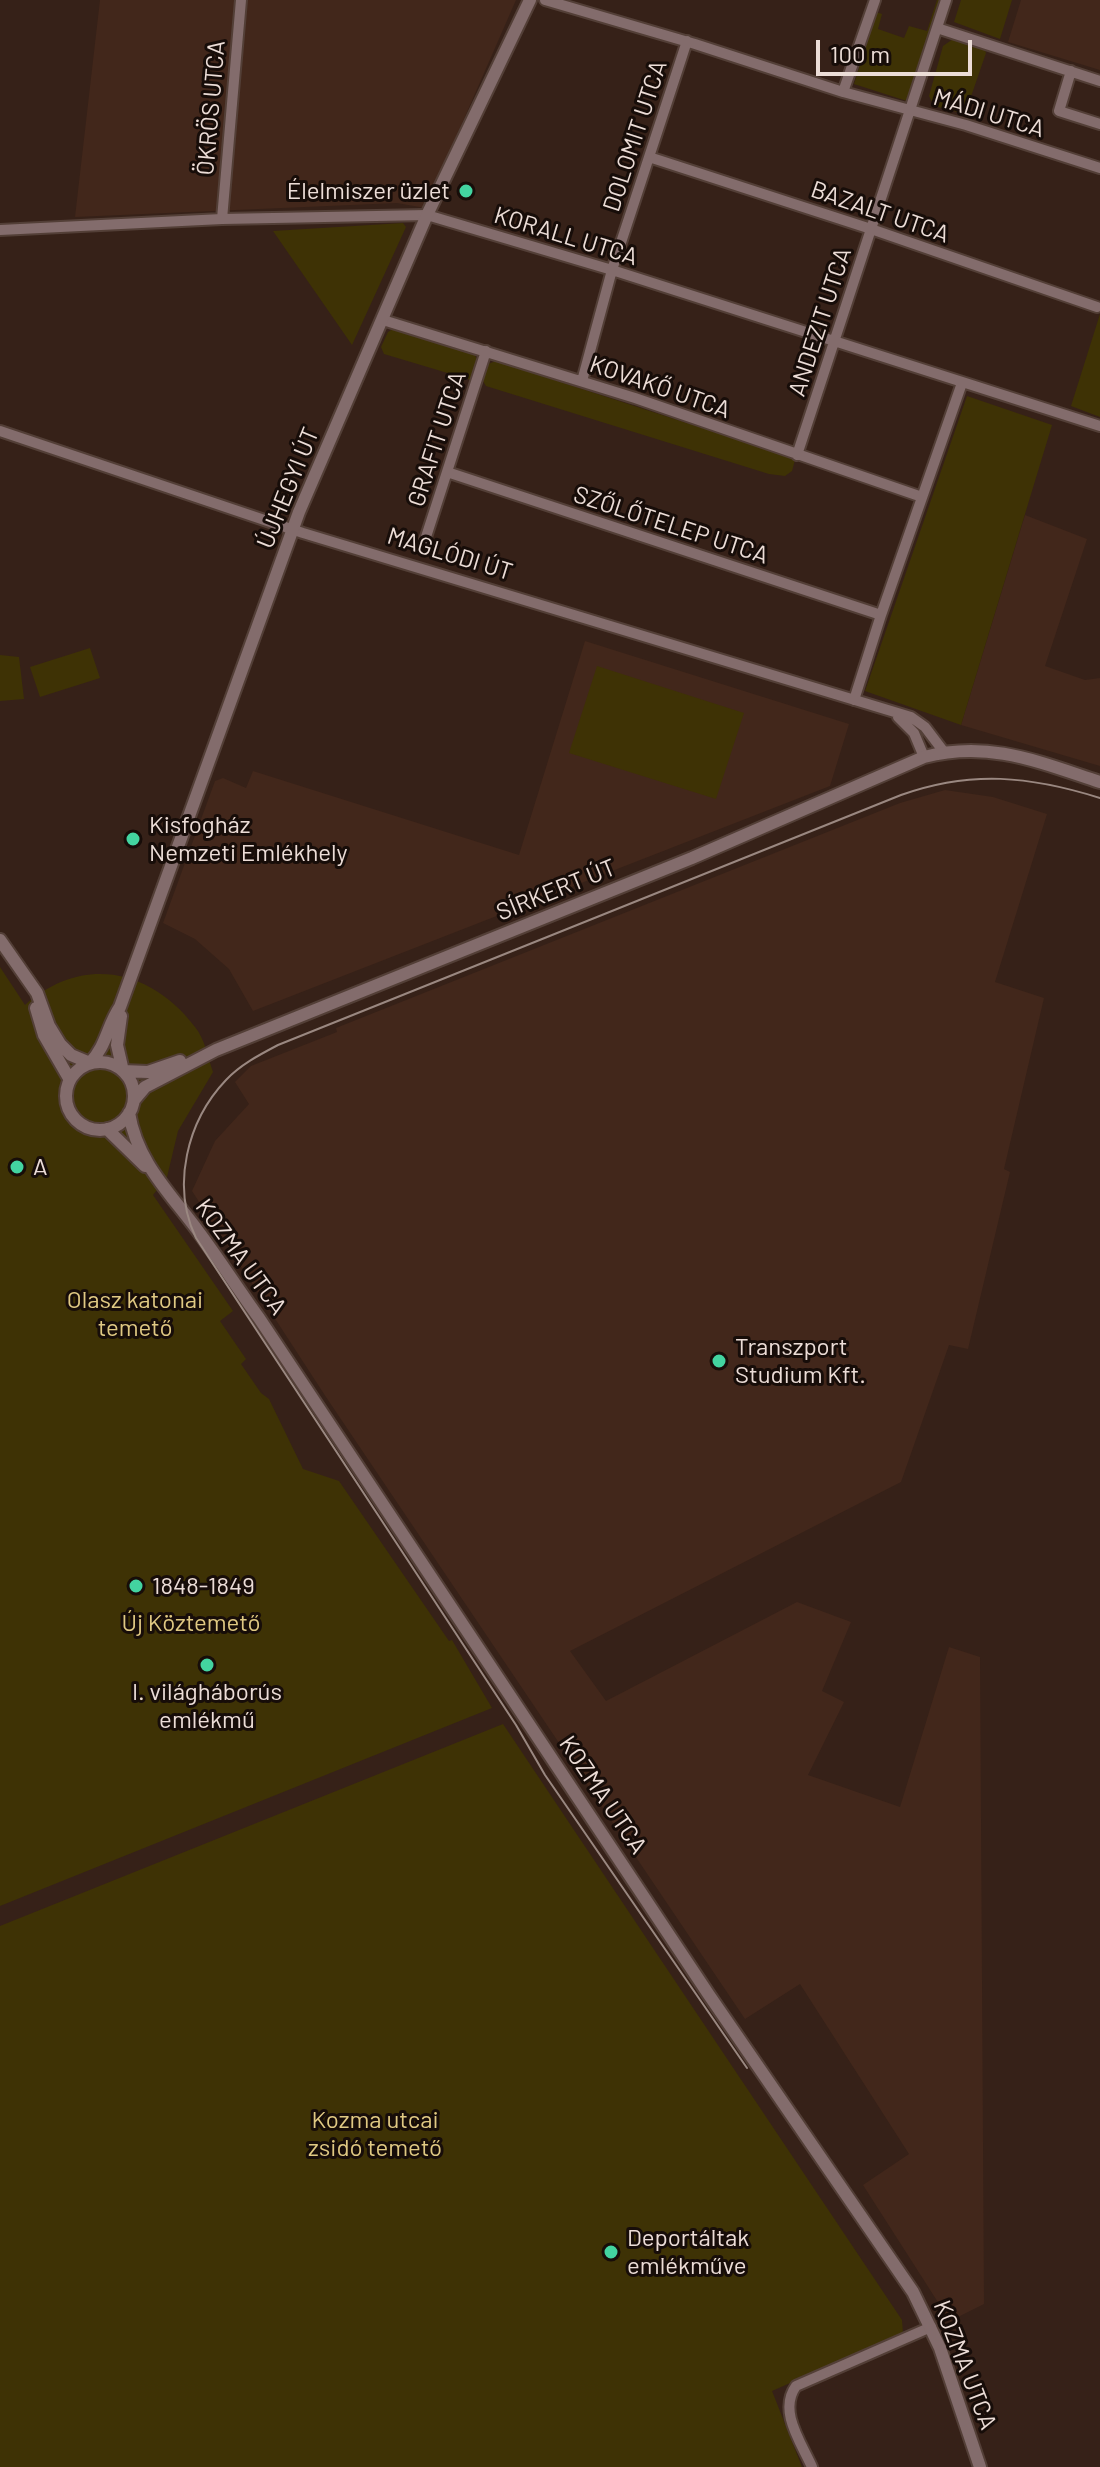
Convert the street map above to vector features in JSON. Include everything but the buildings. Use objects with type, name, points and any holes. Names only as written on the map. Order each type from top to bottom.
[{"type":"street","name":"ÖKRÖS UTCA","points":[[222,219],[241,0]]},
{"type":"street","name":"ÚJHEGYI ÚT","points":[[90,1063],[104,1046],[120,1007],[293,530],[427,215],[530,0]]},
{"type":"street","name":"MÁDI UTCA","points":[[545,0],[1100,168]]},
{"type":"street","points":[[843,92],[875,0]]},
{"type":"street","name":"ANDEZIT UTCA","points":[[797,455],[946,0]]},
{"type":"street","points":[[937,28],[1100,81]]},
{"type":"street","name":"DOLOMIT UTCA","points":[[582,381],[612,270],[687,41]]},
{"type":"street","points":[[1071,71],[1059,111],[1100,124]]},
{"type":"street","name":"BAZALT UTCA","points":[[649,157],[1097,307]]},
{"type":"street","name":"KORALL UTCA","points":[[0,230],[222,219],[427,215],[612,270],[1100,426]]},
{"type":"street","name":"KOVAKŐ UTCA","points":[[383,320],[582,381],[922,497]]},
{"type":"street","name":"GRAFIT UTCA","points":[[425,540],[486,351]]},
{"type":"street","points":[[854,700],[962,383]]},
{"type":"street","name":"MAGLÓDI ÚT","points":[[0,431],[293,530],[919,721],[944,752]]},
{"type":"street","name":"SZŐLŐTELEP UTCA","points":[[447,472],[881,615]]},
{"type":"street","name":"MAGLÓDI ÚT","points":[[890,712],[909,726],[924,757]]},
{"type":"street","points":[[924,757],[969,750],[1000,751],[1100,782]]},
{"type":"street","name":"SÍRKERT ÚT","points":[[123,1071],[148,1072],[202,1056],[692,858],[924,757]]},
{"type":"street","name":"KOZMA UTCA","points":[[0,940],[37,993],[49,1026],[60,1044],[71,1055],[90,1063],[105,1062],[123,1071]]},
{"type":"street","name":"KOZMA UTCA","points":[[32,987],[40,1027],[70,1080],[65,1099],[72,1116],[85,1127],[107,1129],[149,1169],[197,1230],[259,1318],[709,1995],[903,2277],[931,2327],[980,2467]]},
{"type":"street","name":"ÚJHEGYI ÚT","points":[[120,1007],[117,1045],[123,1071]]},
{"type":"street","name":"SÍRKERT ÚT","points":[[134,1100],[145,1087],[202,1056]]},
{"type":"street","points":[[70,1080],[75,1072],[90,1063]]},
{"type":"street","points":[[107,1129],[117,1126],[129,1113],[134,1100],[132,1086],[123,1071]]},
{"type":"street","name":"KOZMA UTCA","points":[[129,1113],[133,1133],[149,1169]]},
{"type":"street","points":[[812,2467],[789,2414],[789,2395],[796,2386],[931,2327]]},
{"type":"shaded area","points":[[100,0],[516,0],[425,208],[397,203],[75,217]]},
{"type":"shaded area","points":[[1021,0],[1100,0],[1100,70],[1008,42]]},
{"type":"shaded area","points":[[1025,515],[1087,539],[1045,666],[1085,680],[1100,678],[1100,766],[961,725]]},
{"type":"shaded area","points":[[585,641],[849,724],[830,786],[253,1011],[229,969],[195,939],[163,923],[215,781],[223,778],[246,788],[253,771],[519,855]]},
{"type":"shaded area","points":[[945,790],[993,797],[1047,814],[995,982],[1044,998],[1004,1169],[1010,1172],[968,1349],[949,1345],[901,1482],[570,1651],[606,1701],[797,1602],[851,1622],[822,1691],[844,1702],[808,1775],[900,1807],[949,1647],[980,1657],[984,2304],[950,2321],[863,2185],[909,2154],[800,1984],[745,2019],[326,1397],[192,1191],[215,1141],[249,1104],[235,1082],[251,1066],[337,1032],[336,1028],[900,803]]},
{"type":"green space","points":[[937,0],[944,0],[910,102],[854,84],[876,12],[882,14],[878,29],[904,38],[909,26],[927,31]]},
{"type":"green space","points":[[961,0],[1012,0],[1000,39],[954,22]]},
{"type":"green space","points":[[953,39],[984,48],[986,53],[965,114],[934,106],[929,96],[943,46]]},
{"type":"green space","points":[[403,223],[406,227],[352,345],[273,231]]},
{"type":"green space","points":[[1100,314],[1100,417],[1071,406]]},
{"type":"green space","points":[[393,329],[473,352],[478,361],[471,380],[384,354],[381,347],[388,332]]},
{"type":"green space","points":[[496,361],[773,451],[795,460],[792,471],[785,476],[769,474],[486,386],[483,381],[488,364]]},
{"type":"green space","points":[[967,396],[1052,425],[961,725],[865,691]]},
{"type":"green space","points":[[90,648],[100,678],[40,697],[30,667]]},
{"type":"green space","points":[[0,655],[19,657],[24,699],[0,701]]},
{"type":"green space","points":[[597,666],[744,713],[716,799],[569,753]]},
{"type":"green space","name":"Új Köztemető","points":[[0,967],[25,1005],[47,989],[69,979],[92,974],[114,975],[136,981],[177,1007],[198,1032],[213,1072],[178,1131],[167,1177],[153,1195],[233,1311],[220,1321],[246,1359],[241,1364],[261,1393],[269,1399],[303,1469],[339,1481],[449,1641],[452,1640],[492,1708],[0,1906]]},
{"type":"green space","name":"Kozma utcai zsidó temető","points":[[503,1724],[902,2320],[903,2333],[772,2391],[802,2467],[0,2467],[0,1926]]},
{"type":"tram line","points":[[747,2068],[545,1775],[516,1725],[196,1238],[185,1197],[187,1155],[201,1115],[212,1096],[244,1065],[278,1045],[901,795],[952,782],[1000,779],[1049,785],[1100,798]]},
{"type":"place","name":"Élelmiszer üzlet","points":[[466,191]]},
{"type":"place","name":"Kisfogház Nemzeti Emlékhely","points":[[133,839]]},
{"type":"place","name":"A","points":[[17,1167]]},
{"type":"place","name":"Transzport Studium Kft.","points":[[719,1361]]},
{"type":"place","name":"1848-1849","points":[[136,1586]]},
{"type":"place","name":"I. világháborús emlékmű","points":[[207,1665]]},
{"type":"place","name":"Deportáltak emlékműve","points":[[611,2252]]},
{"type":"park label","name":"Olasz katonai temető","points":[[135,1314]]}]
